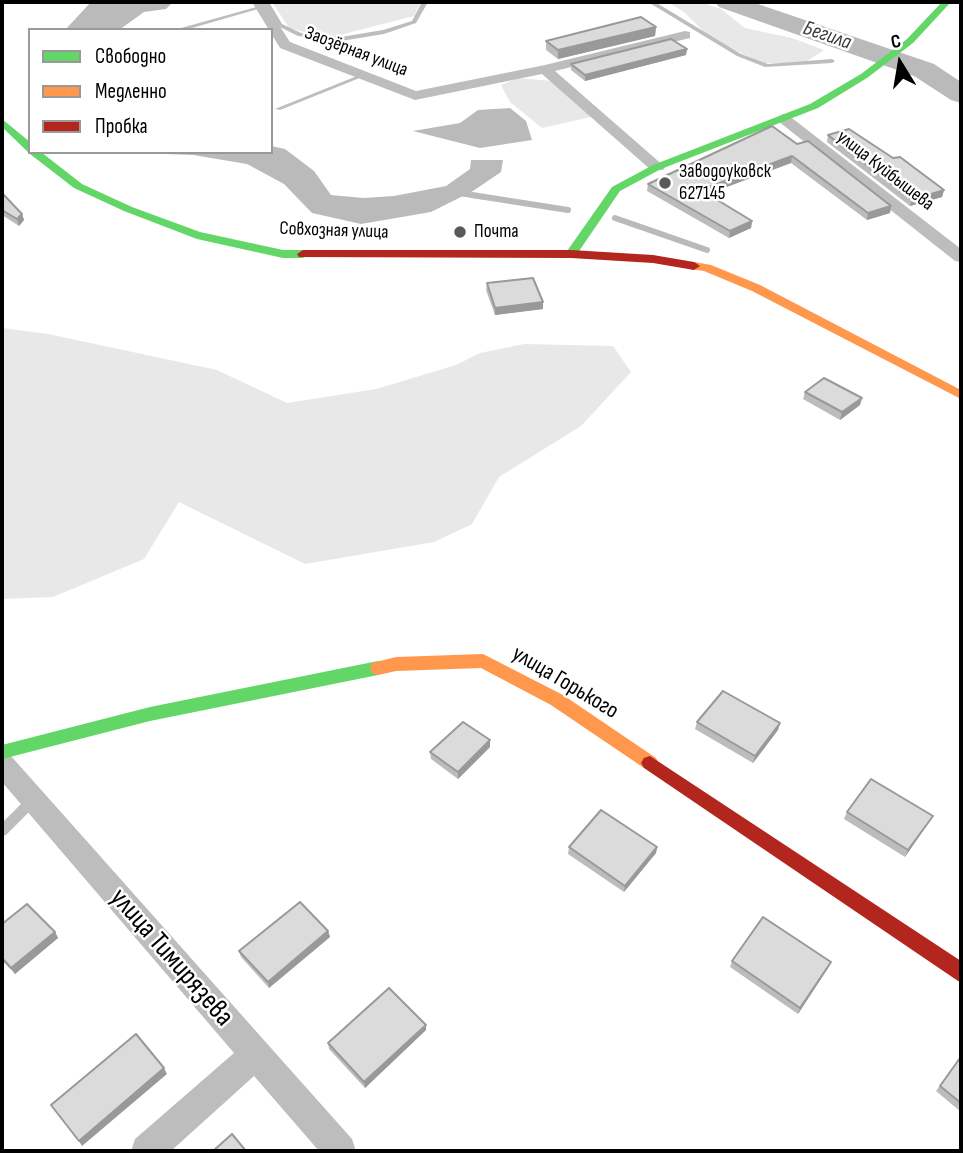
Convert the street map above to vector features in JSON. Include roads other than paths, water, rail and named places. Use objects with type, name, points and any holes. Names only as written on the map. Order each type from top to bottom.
[{"type":"street","points":[[571,254],[616,188],[657,167],[814,106],[871,71],[910,41],[945,2]]},
{"type":"street","name":"Заозёрная улица","points":[[262,4],[285,45],[415,96],[545,69],[685,35]]},
{"type":"street","points":[[545,69],[657,167]]},
{"type":"street","name":"улица Куйбышева","points":[[783,118],[961,257]]},
{"type":"street","points":[[2,122],[28,146]]},
{"type":"street","name":"Совхозная улица","points":[[37,154],[78,186],[128,209],[197,235],[283,254],[571,254],[653,258],[707,268],[756,288],[961,395]]},
{"type":"street","name":"улица Горького","points":[[2,752],[150,714],[396,664],[483,661],[557,700],[961,973]]},
{"type":"street","name":"улица Тимирязева","points":[[2,764],[340,1151]]},
{"type":"street","points":[[147,1151],[255,1055]]},
{"type":"lane","points":[[184,28],[262,4],[280,25],[300,36],[341,39],[384,32],[414,22],[425,2]]},
{"type":"lane","points":[[652,2],[739,55],[766,66],[832,61]]},
{"type":"lane","points":[[278,109],[363,75]]},
{"type":"lane","points":[[2,831],[33,800]]},
{"type":"waterway","name":"Бегила","points":[[728,2],[924,70],[961,94]]},
{"type":"waterway","points":[[456,193],[483,197]]},
{"type":"waterway","points":[[472,195],[568,210]]},
{"type":"waterway","points":[[615,218],[707,250]]},
{"type":"place","name":"Заводоуковск 627145","points":[[665,183]]},
{"type":"place","name":"Почта","points":[[460,232]]}]
